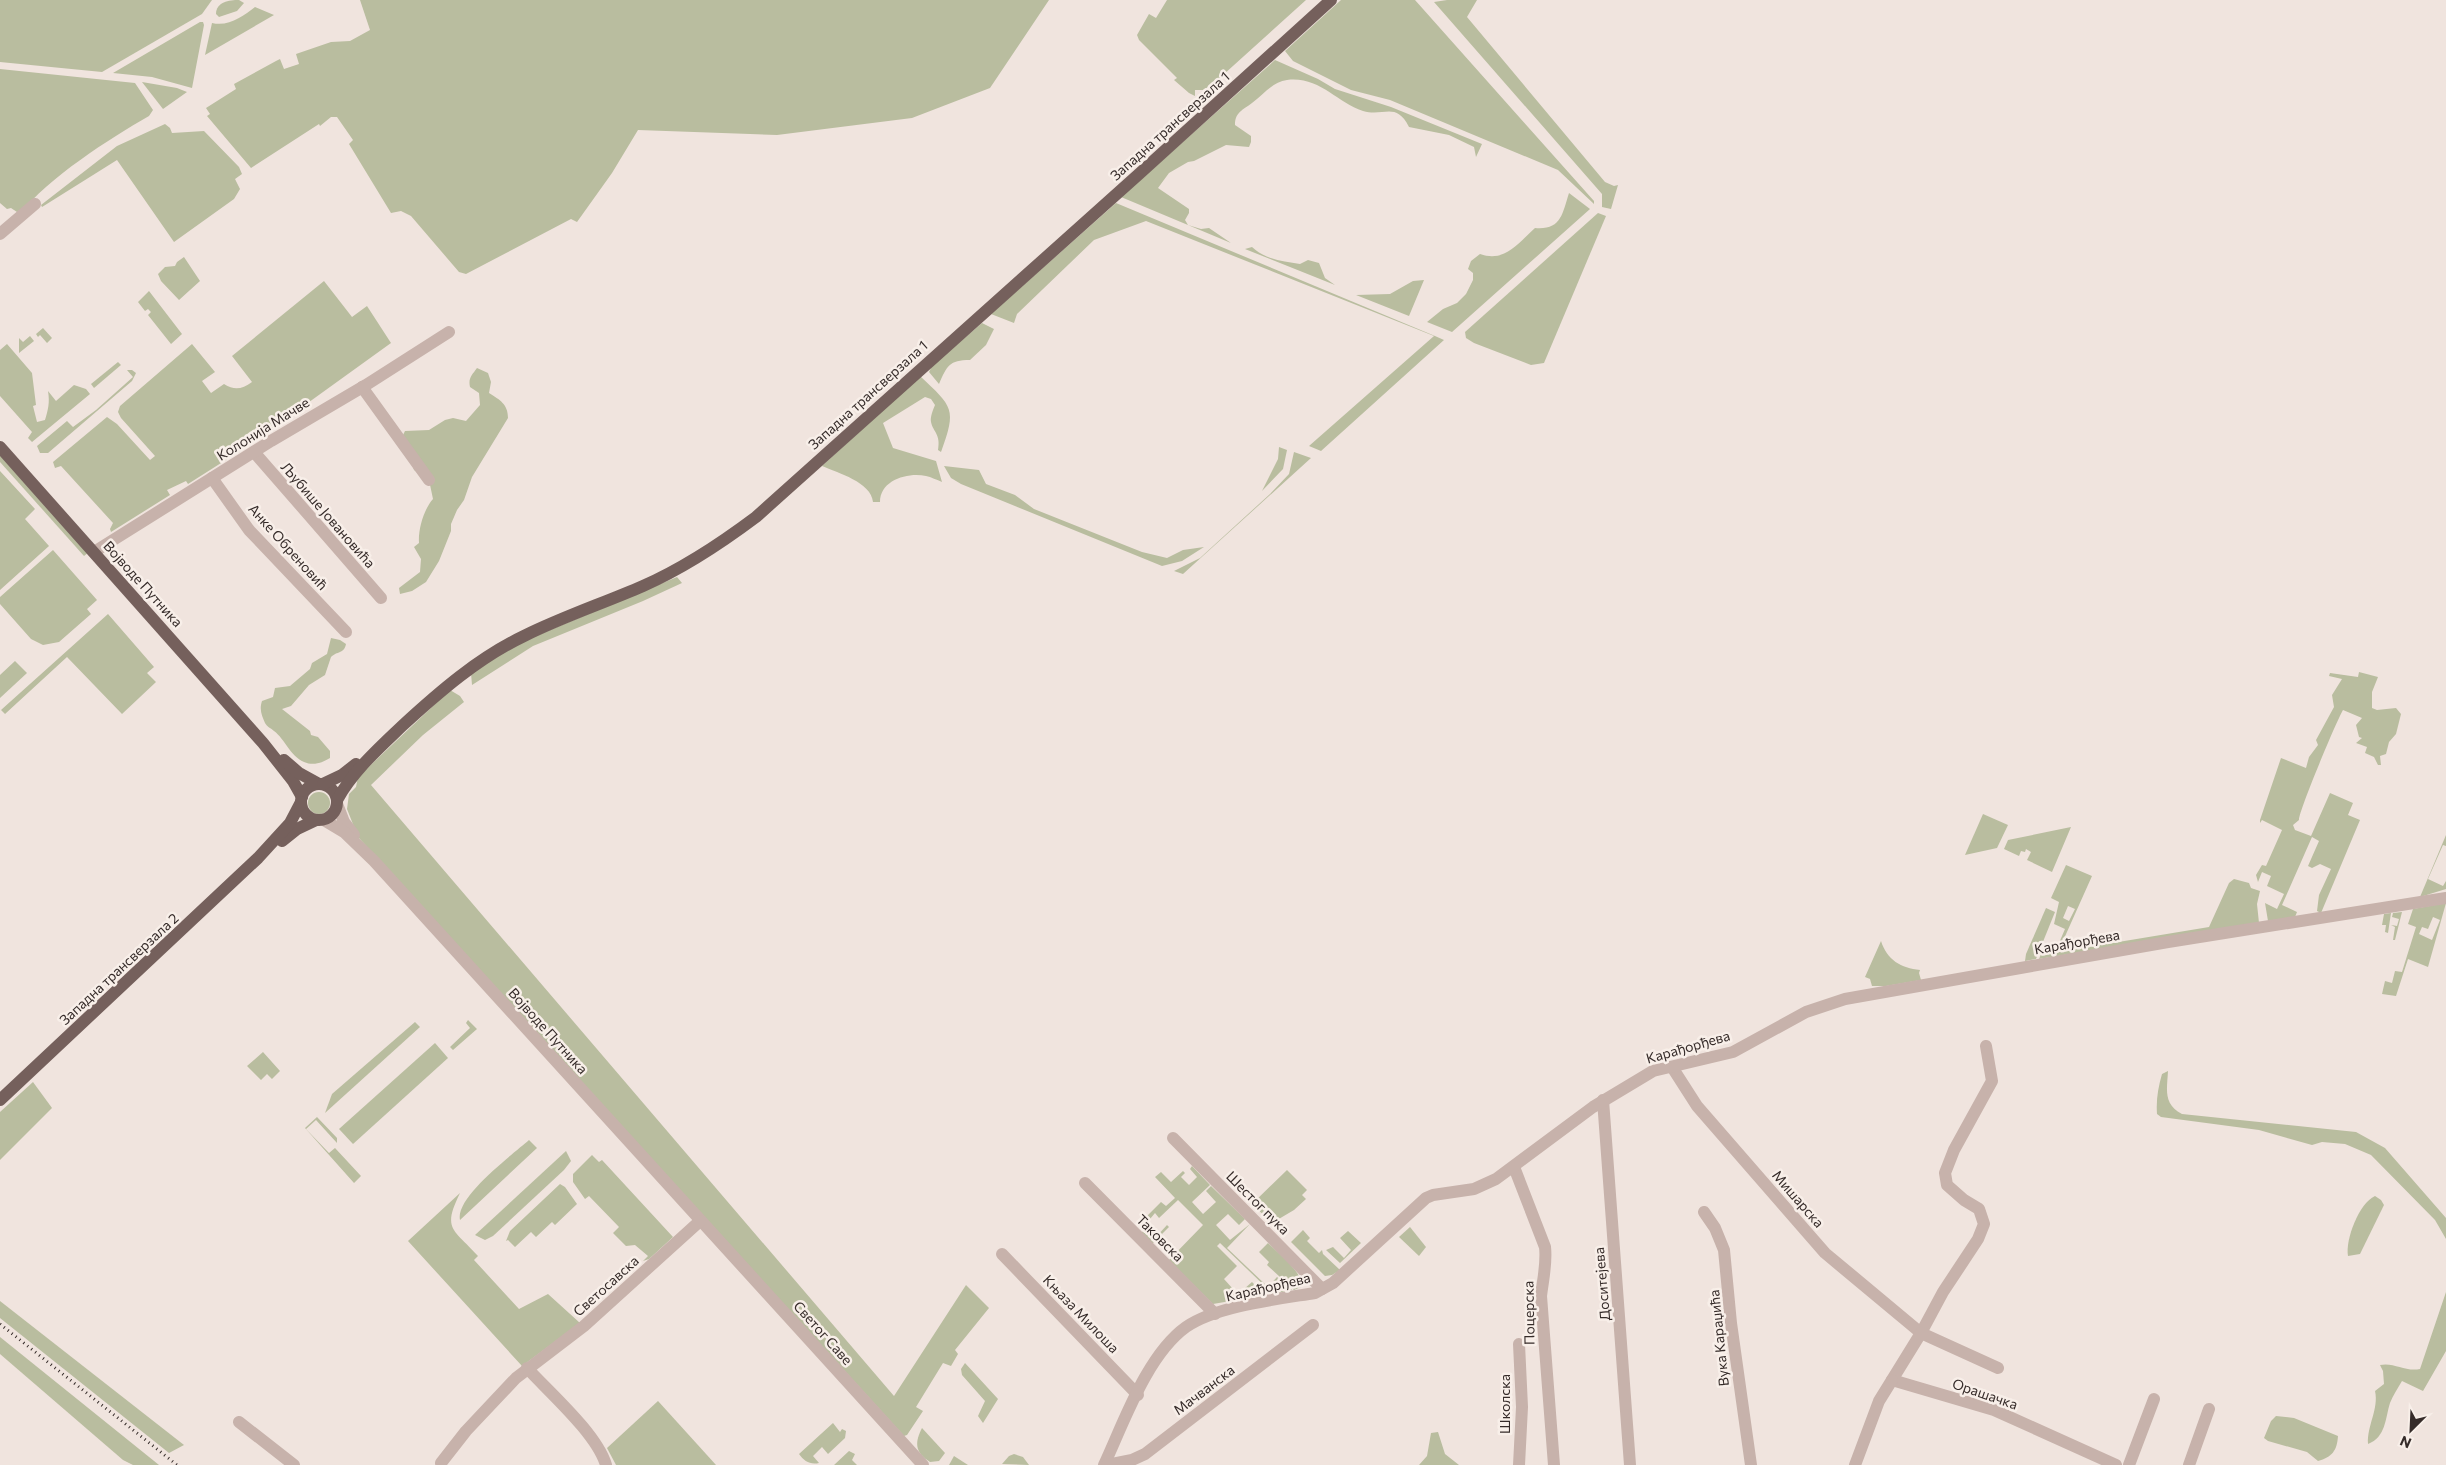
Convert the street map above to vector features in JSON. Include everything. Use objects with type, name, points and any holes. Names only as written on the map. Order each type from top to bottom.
[{"type":"main road","name":"Западна трансверзала 1","points":[[321,784],[342,776],[380,746],[466,671],[522,636],[645,585],[690,562],[756,517],[1331,0]]},
{"type":"main road","name":"Војводе Путника","points":[[0,447],[263,742],[293,781],[302,800]]},
{"type":"main road","name":"Војводе Путника","points":[[263,742],[299,773],[321,784]]},
{"type":"main road","name":"Западна трансверзала 1","points":[[338,802],[348,782],[380,746]]},
{"type":"main road","points":[[321,784],[331,788],[338,802],[333,814],[320,820],[306,814],[302,800],[310,786],[321,784]]},
{"type":"main road","name":"Западна трансверзала 2","points":[[0,1100],[258,858],[290,824],[302,800]]},
{"type":"main road","name":"Западна трансверзала 2","points":[[258,858],[297,829],[320,820]]},
{"type":"street","points":[[0,234],[35,204]]},
{"type":"street","name":"Колонија Мачве","points":[[94,552],[254,452],[362,388],[449,332]]},
{"type":"street","points":[[362,388],[429,480]]},
{"type":"street","name":"Љубише Јовановића","points":[[254,452],[381,598]]},
{"type":"street","name":"Анке Обреновић","points":[[212,478],[249,530],[346,632]]},
{"type":"street","name":"Војводе Путника","points":[[338,802],[344,822],[374,861]]},
{"type":"street","name":"Војводе Путника","points":[[320,820],[344,832],[374,861],[700,1220]]},
{"type":"street","name":"Карађорђева","points":[[1106,1465],[1148,1374],[1176,1336],[1187,1326],[1215,1314],[1253,1304],[1315,1292],[1334,1283],[1426,1198],[1474,1189],[1496,1179],[1603,1100],[1653,1071],[1733,1052],[1806,1012],[1845,999],[2158,943],[2446,898]]},
{"type":"street","points":[[1855,1465],[1879,1401],[1921,1333],[1943,1292],[1978,1239],[1984,1224],[1980,1209],[1964,1200],[1947,1185],[1945,1173],[1954,1150],[1992,1081],[1986,1046]]},
{"type":"street","name":"Мишарска","points":[[1672,1067],[1696,1106],[1825,1253],[1921,1333],[1998,1368]]},
{"type":"street","name":"Доситејева","points":[[1603,1100],[1630,1465]]},
{"type":"street","name":"Шестог пука","points":[[1173,1138],[1322,1289]]},
{"type":"street","name":"Поцерска","points":[[1514,1166],[1545,1247],[1547,1260],[1541,1296],[1554,1465]]},
{"type":"street","name":"Таковска","points":[[1084,1183],[1215,1314]]},
{"type":"street","name":"Вука Караџића","points":[[1704,1212],[1715,1228],[1724,1250],[1731,1323],[1751,1465]]},
{"type":"street","name":"Светосавска","points":[[441,1463],[466,1431],[527,1368],[584,1326],[700,1220]]},
{"type":"street","name":"Светог Саве","points":[[700,1220],[923,1465]]},
{"type":"street","name":"Књаза Милоша","points":[[1002,1254],[1138,1395]]},
{"type":"street","name":"Мачванска","points":[[1106,1465],[1132,1460],[1145,1454],[1313,1326]]},
{"type":"street","name":"Школска","points":[[1519,1344],[1522,1406],[1519,1465]]},
{"type":"street","points":[[527,1368],[594,1440],[604,1456],[606,1465]]},
{"type":"street","name":"Орашачка","points":[[1892,1380],[1994,1410],[2116,1465]]},
{"type":"street","points":[[2129,1465],[2154,1399]]},
{"type":"street","points":[[2189,1465],[2209,1409]]},
{"type":"street","points":[[239,1422],[294,1465]]},
{"type":"green space","points":[[0,0],[212,0],[202,14],[102,72],[0,62]]},
{"type":"green space","points":[[239,0],[244,3],[237,11],[219,17],[216,14],[221,4],[227,1]]},
{"type":"green space","points":[[360,0],[1049,0],[990,88],[912,118],[777,135],[638,130],[612,173],[577,222],[571,219],[466,274],[459,272],[411,216],[401,211],[391,213],[349,144],[353,140],[337,117],[331,117],[320,126],[319,124],[251,168],[207,116],[210,114],[206,108],[236,89],[234,84],[276,61],[280,59],[284,69],[299,64],[296,54],[331,42],[350,41],[370,30]]},
{"type":"green space","points":[[1167,0],[1306,0],[1213,84],[1203,90],[1195,90],[1195,96],[1174,80],[1177,78],[1139,40],[1137,35],[1149,14],[1156,18]]},
{"type":"green space","points":[[1341,0],[1415,0],[1594,201],[1594,204],[1558,170],[1390,100],[1351,90],[1293,61],[1285,51]]},
{"type":"green space","points":[[1477,0],[1467,17],[1605,182],[1614,186],[1618,185],[1611,209],[1602,207],[1602,194],[1434,2]]},
{"type":"green space","points":[[255,7],[274,15],[205,55],[212,23],[230,22]]},
{"type":"green space","points":[[203,22],[204,25],[192,88],[152,77],[113,73]]},
{"type":"green space","points":[[1275,60],[1318,79],[1335,89],[1391,107],[1482,144],[1476,157],[1474,147],[1449,135],[1409,127],[1399,114],[1389,111],[1363,111],[1309,82],[1287,80],[1272,86],[1236,117],[1235,125],[1251,136],[1249,147],[1226,145],[1194,161],[1188,162],[1169,173],[1158,188],[1189,209],[1185,220],[1188,225],[1201,229],[1209,228],[1231,243],[1121,197]]},
{"type":"green space","points":[[0,69],[135,83],[153,110],[149,116],[116,136],[63,173],[32,200],[20,214],[11,208],[7,209],[0,203]]},
{"type":"green space","points":[[142,82],[177,88],[187,92],[163,109]]},
{"type":"green space","points":[[165,124],[172,133],[204,131],[239,167],[242,174],[235,179],[240,189],[234,199],[174,242],[117,160],[42,207],[41,205],[117,146]]},
{"type":"green space","points":[[1569,193],[1590,209],[1452,332],[1427,322],[1443,309],[1457,303],[1466,294],[1473,280],[1473,273],[1468,269],[1471,261],[1480,254],[1497,256],[1504,254],[1535,228],[1544,228],[1555,224],[1562,214]]},
{"type":"green space","points":[[1116,203],[1444,340],[1321,451],[1309,446],[1434,336],[1146,221],[1094,240],[1017,314],[1014,323],[991,314]]},
{"type":"green space","points":[[1598,213],[1606,216],[1544,363],[1531,365],[1474,343],[1466,338],[1465,332]]},
{"type":"green space","points":[[1252,247],[1263,255],[1281,261],[1300,264],[1308,260],[1319,263],[1325,278],[1335,285],[1245,249]]},
{"type":"green space","points":[[184,257],[200,281],[179,300],[161,281],[158,274],[165,267],[175,266]]},
{"type":"green space","points":[[1424,280],[1409,316],[1356,295],[1390,294],[1413,281]]},
{"type":"green space","points":[[324,281],[352,317],[367,306],[391,343],[251,444],[188,484],[186,481],[167,490],[170,495],[111,532],[110,529],[113,523],[61,466],[55,468],[53,462],[107,417],[117,424],[150,460],[155,456],[121,418],[118,412],[120,406],[192,344],[215,372],[202,381],[211,393],[224,384],[235,388],[242,388],[252,382],[232,356]]},
{"type":"green space","points":[[149,291],[182,334],[171,344],[148,315],[151,312],[148,309],[145,311],[138,302]]},
{"type":"green space","points":[[982,323],[994,329],[986,345],[970,360],[957,361],[950,365],[939,384],[929,372],[932,366]]},
{"type":"green space","points":[[43,328],[52,338],[47,343],[40,335],[38,337],[36,334]]},
{"type":"green space","points":[[30,336],[34,341],[19,353],[19,338],[23,342]]},
{"type":"green space","points":[[7,344],[32,373],[36,405],[33,406],[37,422],[45,420],[49,399],[48,391],[56,401],[74,385],[86,389],[90,394],[32,442],[28,438],[32,432],[0,396],[0,350]]},
{"type":"green space","points":[[118,362],[121,365],[94,388],[91,384]]},
{"type":"green space","points":[[477,368],[488,373],[491,382],[489,393],[500,400],[505,406],[508,418],[472,477],[464,500],[451,524],[451,531],[439,561],[426,582],[412,591],[400,594],[399,588],[420,572],[421,559],[414,547],[419,543],[422,520],[433,499],[429,480],[414,470],[403,435],[405,431],[429,430],[445,420],[453,418],[466,421],[480,405],[479,393],[470,387],[471,377]]},
{"type":"green space","points":[[127,370],[132,370],[136,373],[132,381],[48,453],[40,453],[37,446],[67,421],[73,427],[96,410],[133,377]]},
{"type":"green space","points":[[920,376],[939,395],[949,409],[949,426],[941,452],[938,450],[938,437],[931,422],[935,405],[931,399],[925,397],[883,423],[893,448],[936,461],[942,482],[919,475],[896,479],[885,488],[881,494],[880,502],[873,502],[871,495],[866,489],[853,479],[822,466]]},
{"type":"green space","points":[[1279,447],[1287,450],[1283,469],[1262,491],[1278,459]]},
{"type":"green space","points":[[1294,452],[1311,458],[1183,574],[1174,571],[1200,558],[1270,494],[1289,474]]},
{"type":"green space","points":[[0,454],[89,552],[84,556],[0,462]]},
{"type":"green space","points":[[944,466],[979,470],[986,484],[1015,495],[1034,509],[1142,552],[1167,558],[1183,550],[1204,547],[1182,561],[1162,566],[961,484],[951,478]]},
{"type":"green space","points":[[0,471],[35,509],[25,519],[49,546],[0,590]]},
{"type":"green space","points":[[53,550],[97,600],[87,609],[91,614],[59,642],[43,645],[31,639],[0,604],[0,597]]},
{"type":"green space","points":[[677,577],[682,583],[533,646],[472,685],[471,673],[519,643]]},
{"type":"green space","points":[[108,614],[154,667],[147,673],[156,682],[122,714],[67,657],[5,714],[1,710]]},
{"type":"green space","points":[[331,638],[346,644],[344,649],[331,657],[325,675],[309,685],[291,706],[282,709],[310,731],[311,735],[318,737],[330,751],[330,758],[311,764],[295,756],[278,734],[266,724],[261,713],[261,704],[262,701],[273,697],[275,688],[290,686],[310,669],[312,663],[327,654]]},
{"type":"green space","points":[[15,661],[27,673],[0,698],[0,675]]},
{"type":"green space","points":[[2359,672],[2378,677],[2372,692],[2372,708],[2377,710],[2396,708],[2401,714],[2396,734],[2389,742],[2386,754],[2380,756],[2381,765],[2378,765],[2374,757],[2365,753],[2367,747],[2356,743],[2362,738],[2359,737],[2356,725],[2362,718],[2343,710],[2304,802],[2299,820],[2293,825],[2295,830],[2311,836],[2330,793],[2353,803],[2348,815],[2360,820],[2321,913],[2317,911],[2319,895],[2331,869],[2320,864],[2312,868],[2308,866],[2319,841],[2312,837],[2282,905],[2297,912],[2295,917],[2268,921],[2265,903],[2277,909],[2284,894],[2267,886],[2271,876],[2262,872],[2258,882],[2256,875],[2262,865],[2266,866],[2282,830],[2262,820],[2260,823],[2260,820],[2281,758],[2306,768],[2309,757],[2318,745],[2316,740],[2334,707],[2332,695],[2342,679],[2329,676],[2330,673],[2358,677]]},
{"type":"green space","points":[[450,690],[460,696],[464,702],[423,735],[371,785],[894,1396],[966,1285],[989,1308],[955,1350],[958,1354],[951,1366],[943,1363],[916,1407],[923,1411],[907,1435],[904,1436],[358,837],[347,809],[349,794],[356,787],[358,777]]},
{"type":"green space","points":[[315,792],[323,792],[330,799],[330,807],[323,814],[315,814],[308,807],[308,799]]},
{"type":"green space","points":[[1983,814],[2008,825],[1997,848],[1965,855]]},
{"type":"green space","points":[[2071,827],[2052,872],[2027,860],[2031,852],[2026,849],[2025,852],[2021,851],[2019,856],[2004,849],[2008,840]]},
{"type":"green space","points":[[2446,835],[2446,846],[2443,845],[2428,879],[2443,886],[2446,881],[2446,889],[2420,897]]},
{"type":"green space","points":[[2066,865],[2092,876],[2058,952],[2209,927],[2229,883],[2234,879],[2249,883],[2251,888],[2260,891],[2257,904],[2259,923],[2039,959],[2045,945],[2056,950],[2065,929],[2054,924],[2059,902],[2051,898]],"holes":[[[2068,906],[2075,909],[2069,921],[2063,918]]]},
{"type":"green space","points":[[2446,903],[2428,967],[2408,959],[2396,996],[2382,994],[2385,981],[2392,983],[2395,971],[2402,972],[2416,927],[2408,924],[2413,909]],"holes":[[[2433,917],[2440,920],[2432,940],[2419,934],[2422,927],[2428,929]]]},
{"type":"green space","points":[[2046,908],[2055,912],[2036,959],[2025,961],[2026,954]]},
{"type":"green space","points":[[2402,912],[2395,940],[2393,940],[2395,927],[2391,925],[2397,926],[2399,919],[2392,917],[2393,913]]},
{"type":"green space","points":[[2391,913],[2388,933],[2385,932],[2386,925],[2382,925],[2384,914]]},
{"type":"green space","points":[[1881,941],[1887,953],[1896,962],[1920,970],[1921,980],[1886,986],[1872,986],[1870,979],[1865,977]]},
{"type":"green space","points":[[468,1020],[477,1029],[453,1050],[450,1047],[470,1028],[466,1023]]},
{"type":"green space","points":[[415,1022],[420,1027],[325,1113],[332,1094]]},
{"type":"green space","points":[[435,1043],[448,1058],[353,1144],[339,1129]]},
{"type":"green space","points":[[263,1052],[280,1071],[272,1079],[267,1074],[261,1080],[247,1066]]},
{"type":"green space","points":[[2168,1071],[2167,1090],[2169,1101],[2182,1114],[2356,1132],[2385,1148],[2446,1218],[2446,1239],[2435,1220],[2371,1155],[2345,1144],[2322,1142],[2312,1145],[2259,1130],[2161,1117],[2157,1114],[2158,1094],[2162,1074]]},
{"type":"green space","points":[[33,1082],[52,1108],[0,1160],[0,1112]]},
{"type":"green space","points":[[317,1117],[337,1138],[337,1143],[316,1120],[306,1129],[329,1153],[335,1148],[361,1176],[354,1183],[305,1128]]},
{"type":"green space","points":[[529,1140],[537,1148],[460,1220],[461,1211],[466,1200],[475,1189],[498,1166]]},
{"type":"green space","points":[[566,1151],[571,1161],[564,1170],[493,1236],[485,1240],[475,1235]]},
{"type":"green space","points":[[592,1155],[599,1162],[602,1160],[673,1237],[649,1259],[643,1261],[648,1256],[635,1245],[626,1246],[613,1233],[619,1227],[589,1196],[585,1199],[573,1182],[573,1174]]},
{"type":"green space","points":[[1192,1166],[1210,1185],[1192,1202],[1203,1214],[1216,1202],[1206,1191],[1211,1186],[1245,1219],[1239,1225],[1228,1214],[1216,1225],[1230,1240],[1250,1224],[1227,1248],[1268,1287],[1277,1277],[1292,1290],[1273,1294],[1220,1243],[1217,1246],[1237,1266],[1224,1279],[1242,1299],[1213,1304],[1169,1260],[1203,1225],[1178,1200],[1159,1218],[1155,1213],[1150,1219],[1147,1216],[1161,1202],[1166,1206],[1175,1198],[1155,1177],[1161,1172],[1171,1182],[1183,1171],[1185,1173],[1181,1177],[1189,1185],[1197,1177],[1190,1169]]},
{"type":"green space","points":[[1287,1170],[1307,1190],[1302,1195],[1306,1199],[1294,1210],[1272,1223],[1252,1204]]},
{"type":"green space","points":[[560,1184],[565,1187],[577,1204],[555,1225],[552,1222],[536,1237],[531,1232],[515,1247],[508,1240],[506,1241],[510,1231]]},
{"type":"green space","points":[[460,1193],[452,1215],[451,1222],[453,1228],[478,1256],[474,1260],[519,1309],[548,1294],[580,1323],[522,1366],[408,1241]]},
{"type":"green space","points":[[2375,1196],[2384,1205],[2360,1254],[2348,1256],[2349,1241],[2354,1223],[2364,1206]]},
{"type":"green space","points":[[1167,1225],[1169,1227],[1152,1244],[1141,1233],[1147,1228],[1156,1237]]},
{"type":"green space","points":[[1410,1227],[1426,1247],[1419,1256],[1399,1237]]},
{"type":"green space","points":[[1303,1230],[1310,1238],[1307,1241],[1319,1253],[1322,1250],[1323,1254],[1340,1270],[1332,1275],[1325,1276],[1291,1242]]},
{"type":"green space","points":[[1348,1231],[1361,1243],[1340,1263],[1326,1250],[1333,1247],[1344,1258],[1351,1250],[1340,1238]]},
{"type":"green space","points":[[1268,1243],[1295,1270],[1299,1276],[1301,1287],[1294,1290],[1267,1265],[1269,1262],[1259,1252]]},
{"type":"green space","points":[[1252,1282],[1265,1295],[1252,1298],[1244,1289]]},
{"type":"green space","points":[[2446,1292],[2446,1351],[2423,1391],[2402,1381],[2390,1403],[2382,1432],[2374,1441],[2368,1444],[2376,1398],[2375,1391],[2384,1384],[2383,1371],[2380,1365],[2420,1369]]},
{"type":"green space","points":[[0,1301],[184,1445],[169,1453],[0,1318]]},
{"type":"green space","points":[[0,1337],[159,1465],[133,1465],[123,1460],[0,1354]]},
{"type":"green space","points":[[965,1363],[998,1399],[983,1423],[978,1416],[985,1401],[962,1375],[961,1369]]},
{"type":"green space","points":[[658,1401],[716,1465],[616,1465],[607,1448]]},
{"type":"green space","points":[[2276,1416],[2294,1418],[2338,1436],[2333,1453],[2327,1458],[2318,1461],[2307,1452],[2268,1441],[2264,1438],[2271,1421]]},
{"type":"green space","points":[[833,1423],[840,1432],[842,1429],[846,1431],[845,1438],[828,1454],[822,1447],[813,1456],[819,1463],[810,1463],[805,1460],[799,1454]]},
{"type":"green space","points":[[922,1428],[945,1453],[939,1461],[930,1462],[919,1451],[917,1442]]},
{"type":"green space","points":[[1438,1432],[1445,1454],[1459,1465],[1419,1465],[1427,1456],[1431,1433]]},
{"type":"green space","points":[[849,1451],[855,1454],[852,1460],[857,1465],[834,1465]]},
{"type":"green space","points":[[1014,1454],[1023,1457],[1029,1465],[1002,1464],[1009,1456]]},
{"type":"green space","points":[[954,1456],[968,1465],[949,1465]]},
{"type":"railway","points":[[0,1324],[177,1465]]}]
